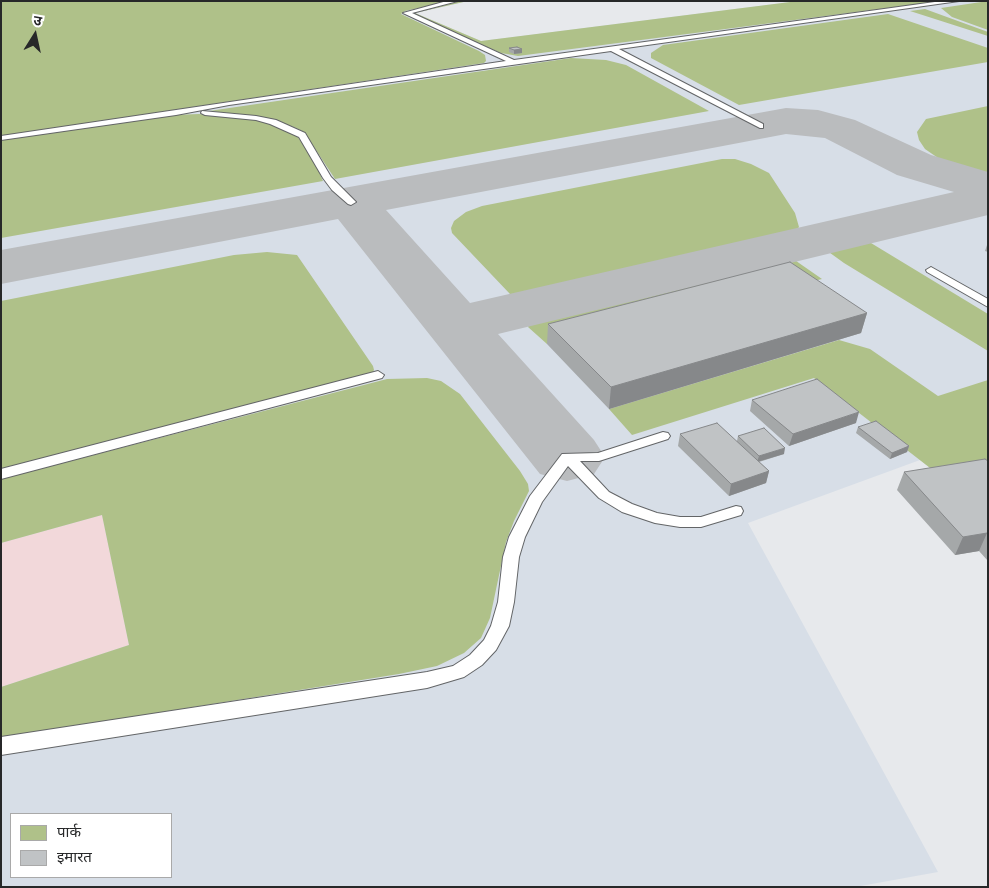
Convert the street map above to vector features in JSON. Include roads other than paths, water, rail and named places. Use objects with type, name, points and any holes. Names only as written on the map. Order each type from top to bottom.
[{"type":"lane","points":[[455,1],[406,13],[514,62]]},
{"type":"lane","points":[[1,138],[611,48],[956,1]]},
{"type":"lane","points":[[611,48],[760,126]]},
{"type":"lane","points":[[168,114],[194,112],[232,115],[285,126],[302,135],[327,178],[351,202]]},
{"type":"lane","points":[[932,270],[988,304]]},
{"type":"lane","points":[[1,474],[378,375]]},
{"type":"lane","points":[[567,458],[599,457],[663,436]]},
{"type":"lane","points":[[567,458],[611,500],[655,518],[680,522],[701,522],[736,510]]},
{"type":"lane","points":[[1,746],[427,680],[458,672],[476,660],[490,645],[500,626],[517,537],[536,500],[567,458]]}]
